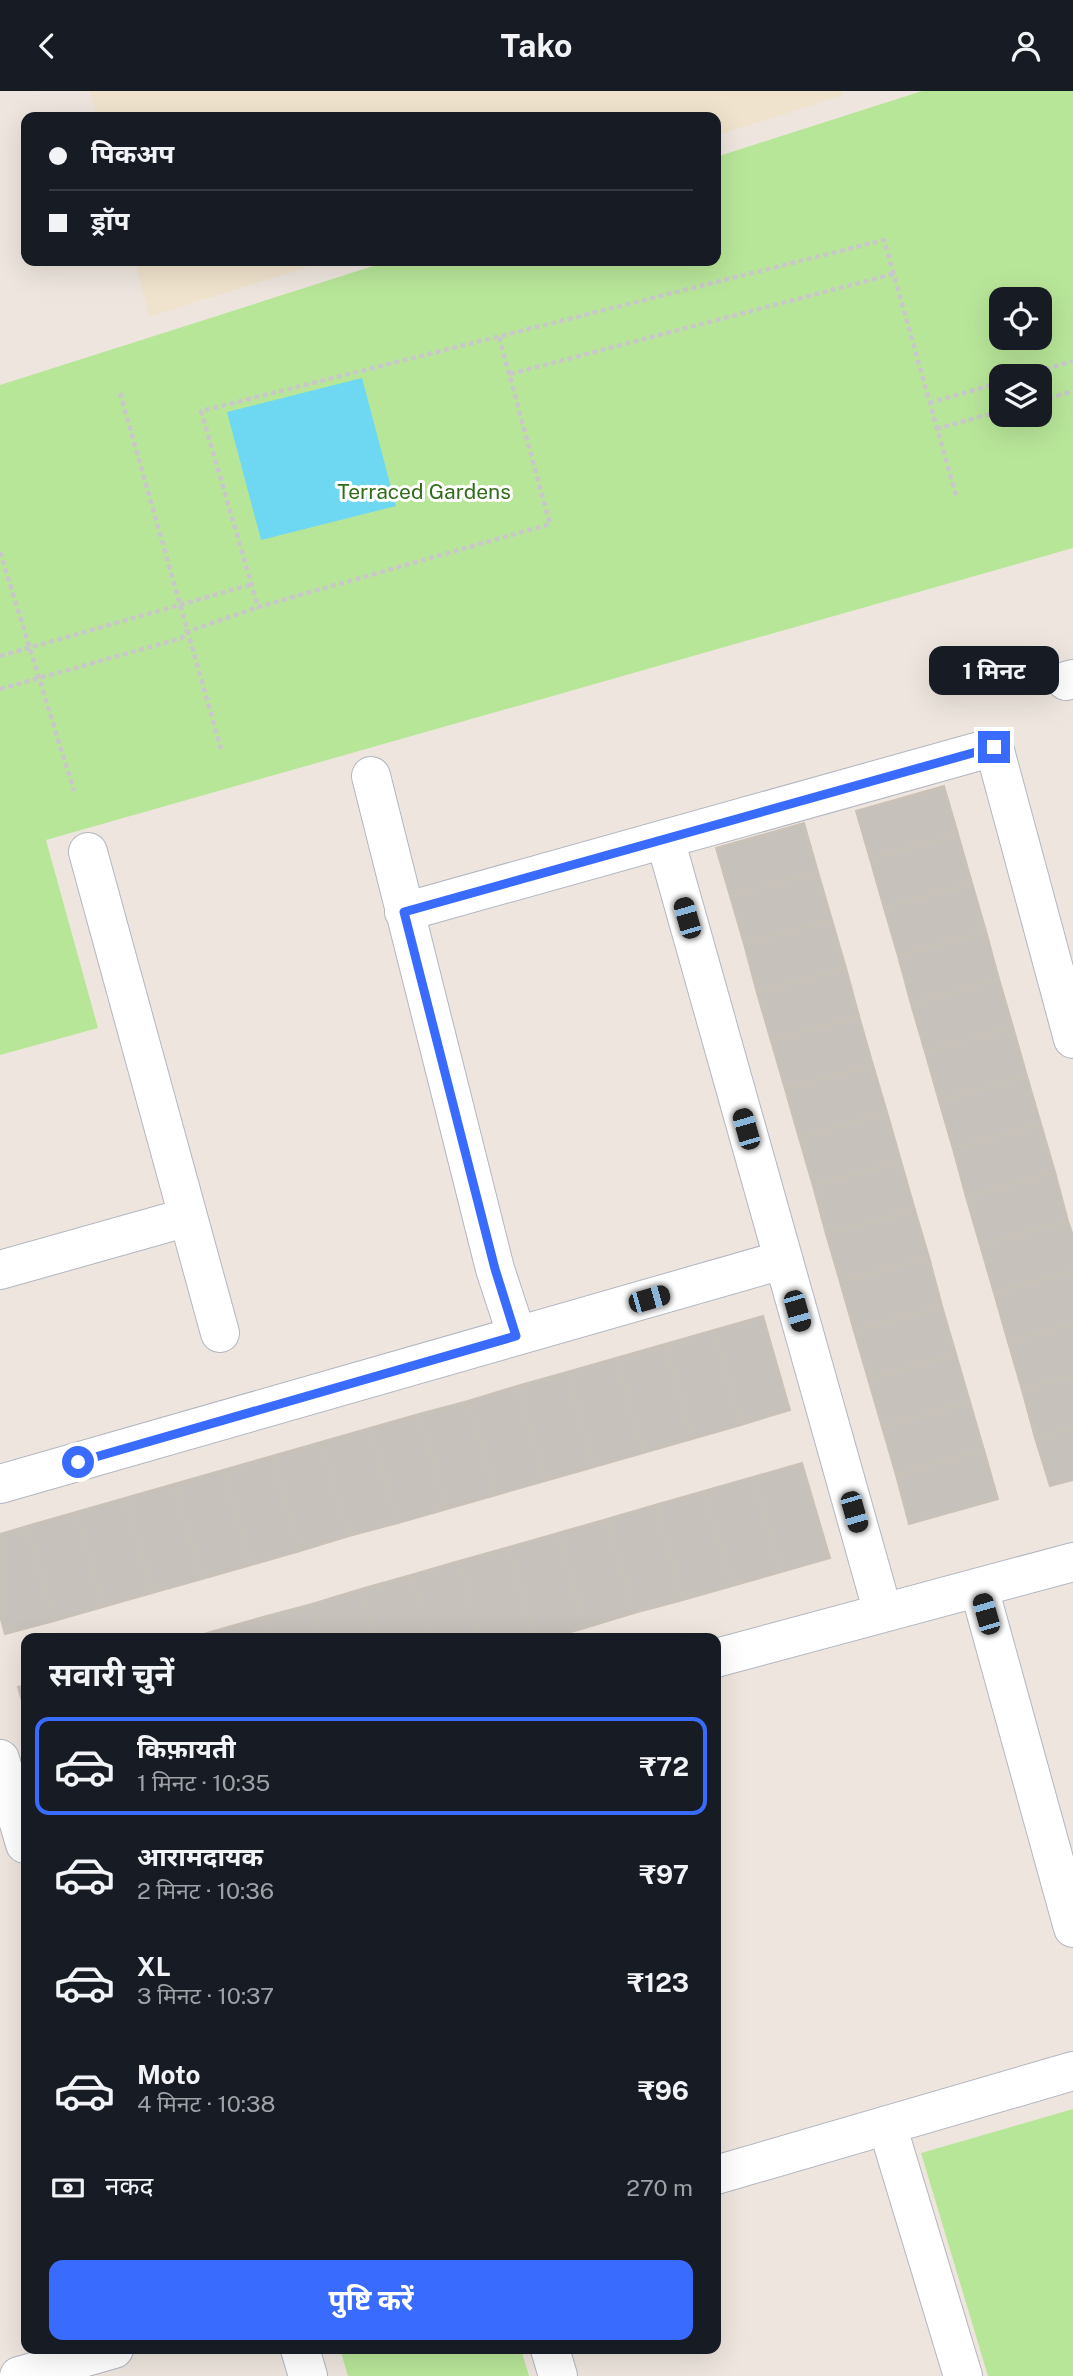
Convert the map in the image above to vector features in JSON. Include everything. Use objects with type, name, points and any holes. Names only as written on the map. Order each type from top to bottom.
[{"type":"street","points":[[404,912],[994,747],[1073,1039]]},
{"type":"street","points":[[371,776],[495,1269],[516,1336]]},
{"type":"street","points":[[665,839],[883,1613]]},
{"type":"street","points":[[88,852],[220,1333]]},
{"type":"street","points":[[0,1270],[188,1217]]},
{"type":"street","points":[[0,1484],[782,1261]]},
{"type":"street","points":[[721,1657],[1073,1562]]},
{"type":"street","points":[[979,1588],[1073,1928]]},
{"type":"street","points":[[0,1759],[17,1846]]},
{"type":"street","points":[[721,2174],[1073,2071]]},
{"type":"street","points":[[887,2125],[963,2376]]},
{"type":"street","points":[[19,2376],[96,2354]]},
{"type":"street","points":[[301,2354],[308,2376]]},
{"type":"street","points":[[551,2354],[558,2376]]},
{"type":"path","points":[[258,607],[201,411],[884,240],[957,499]]},
{"type":"path","points":[[510,375],[893,274]]},
{"type":"path","points":[[0,689],[182,638],[186,632],[258,607],[550,524],[499,337]]},
{"type":"path","points":[[1052,367],[1073,361]]},
{"type":"path","points":[[929,403],[989,386]]},
{"type":"path","points":[[1052,397],[1073,391]]},
{"type":"path","points":[[120,393],[221,750]]},
{"type":"path","points":[[936,429],[989,414]]},
{"type":"path","points":[[0,552],[74,791]]},
{"type":"path","points":[[0,656],[253,585]]},
{"type":"shaded area","points":[[90,91],[842,91],[843,95],[721,134],[721,112],[96,112]]},
{"type":"shaded area","points":[[136,266],[310,266],[149,317]]},
{"type":"green space","name":"Terraced Gardens","points":[[922,91],[1073,91],[1073,548],[46,840],[98,1028],[0,1055],[0,385],[373,266],[721,266],[721,155]]},
{"type":"green space","points":[[1073,2109],[1073,2376],[988,2376],[921,2153]]},
{"type":"green space","points":[[341,2354],[522,2354],[529,2376],[348,2376]]},
{"type":"water","points":[[362,378],[396,506],[261,540],[227,412]]},
{"type":"building","points":[[944,786],[958,834],[870,859],[856,811]]},
{"type":"building","points":[[804,823],[818,872],[730,896],[716,848]]},
{"type":"building","points":[[958,834],[972,883],[884,908],[870,859]]},
{"type":"building","points":[[818,872],[832,920],[744,944],[730,896]]},
{"type":"building","points":[[972,883],[986,931],[898,956],[884,908]]},
{"type":"building","points":[[832,920],[846,968],[757,993],[744,944]]},
{"type":"building","points":[[986,931],[999,979],[911,1004],[898,956]]},
{"type":"building","points":[[846,968],[859,1016],[771,1041],[757,993]]},
{"type":"building","points":[[999,979],[1013,1027],[925,1052],[911,1004]]},
{"type":"building","points":[[859,1016],[873,1065],[785,1089],[771,1041]]},
{"type":"building","points":[[1013,1027],[1027,1076],[939,1101],[925,1052]]},
{"type":"building","points":[[873,1065],[887,1112],[799,1138],[785,1089]]},
{"type":"building","points":[[1027,1076],[1041,1124],[953,1149],[939,1101]]},
{"type":"building","points":[[887,1112],[901,1161],[813,1186],[799,1138]]},
{"type":"building","points":[[1041,1124],[1055,1172],[966,1197],[953,1149]]},
{"type":"building","points":[[901,1161],[915,1210],[826,1234],[813,1186]]},
{"type":"building","points":[[1055,1172],[1068,1221],[980,1245],[966,1197]]},
{"type":"building","points":[[915,1210],[929,1257],[840,1282],[826,1234]]},
{"type":"building","points":[[1068,1221],[1073,1236],[1073,1271],[994,1293],[980,1245]]},
{"type":"building","points":[[929,1257],[942,1306],[854,1331],[840,1282]]},
{"type":"building","points":[[1073,1271],[1073,1324],[1008,1342],[994,1293]]},
{"type":"building","points":[[942,1306],[956,1354],[868,1379],[854,1331]]},
{"type":"building","points":[[763,1316],[790,1410],[741,1425],[714,1330]]},
{"type":"building","points":[[1073,1324],[1073,1375],[1022,1390],[1008,1342]]},
{"type":"building","points":[[714,1330],[741,1425],[692,1439],[665,1344]]},
{"type":"building","points":[[665,1344],[692,1439],[643,1453],[616,1358]]},
{"type":"building","points":[[956,1354],[970,1402],[882,1427],[868,1379]]},
{"type":"building","points":[[616,1358],[643,1453],[594,1467],[567,1372]]},
{"type":"building","points":[[567,1372],[594,1467],[545,1481],[517,1386]]},
{"type":"building","points":[[1073,1375],[1073,1428],[1035,1438],[1022,1390]]},
{"type":"building","points":[[517,1386],[545,1481],[496,1495],[468,1401]]},
{"type":"building","points":[[468,1401],[496,1495],[447,1509],[419,1414]]},
{"type":"building","points":[[970,1402],[984,1450],[896,1475],[882,1427]]},
{"type":"building","points":[[419,1414],[447,1509],[398,1523],[370,1428]]},
{"type":"building","points":[[370,1428],[398,1523],[349,1536],[321,1442]]},
{"type":"building","points":[[1073,1428],[1073,1480],[1050,1486],[1035,1438]]},
{"type":"building","points":[[321,1442],[349,1536],[300,1551],[272,1456]]},
{"type":"building","points":[[984,1450],[998,1499],[909,1524],[896,1475]]},
{"type":"building","points":[[272,1456],[300,1551],[251,1565],[223,1470]]},
{"type":"building","points":[[802,1463],[830,1558],[781,1572],[753,1477]]},
{"type":"building","points":[[223,1470],[251,1565],[202,1579],[174,1484]]},
{"type":"building","points":[[753,1477],[781,1572],[732,1586],[704,1491]]},
{"type":"building","points":[[174,1484],[202,1579],[152,1593],[125,1498]]},
{"type":"building","points":[[704,1491],[732,1586],[683,1600],[655,1505]]},
{"type":"building","points":[[125,1498],[152,1593],[103,1607],[76,1512]]},
{"type":"building","points":[[655,1505],[683,1600],[634,1613],[607,1519]]},
{"type":"building","points":[[76,1512],[103,1607],[54,1621],[27,1526]]},
{"type":"building","points":[[607,1519],[634,1613],[585,1628],[558,1533]]},
{"type":"building","points":[[27,1526],[54,1621],[5,1634],[0,1616],[0,1534]]},
{"type":"building","points":[[558,1533],[585,1628],[567,1633],[533,1633],[509,1547]]},
{"type":"building","points":[[509,1547],[533,1633],[480,1633],[459,1561]]},
{"type":"building","points":[[459,1561],[480,1633],[428,1633],[411,1575]]},
{"type":"building","points":[[411,1575],[428,1633],[374,1633],[361,1589]]},
{"type":"building","points":[[361,1589],[374,1633],[321,1633],[312,1604]]},
{"type":"building","points":[[312,1604],[321,1633],[268,1633],[263,1617]]},
{"type":"building","points":[[263,1617],[268,1633],[215,1633]]},
{"type":"route","points":[[78,1462],[516,1336],[495,1269],[404,912],[994,747]]}]
